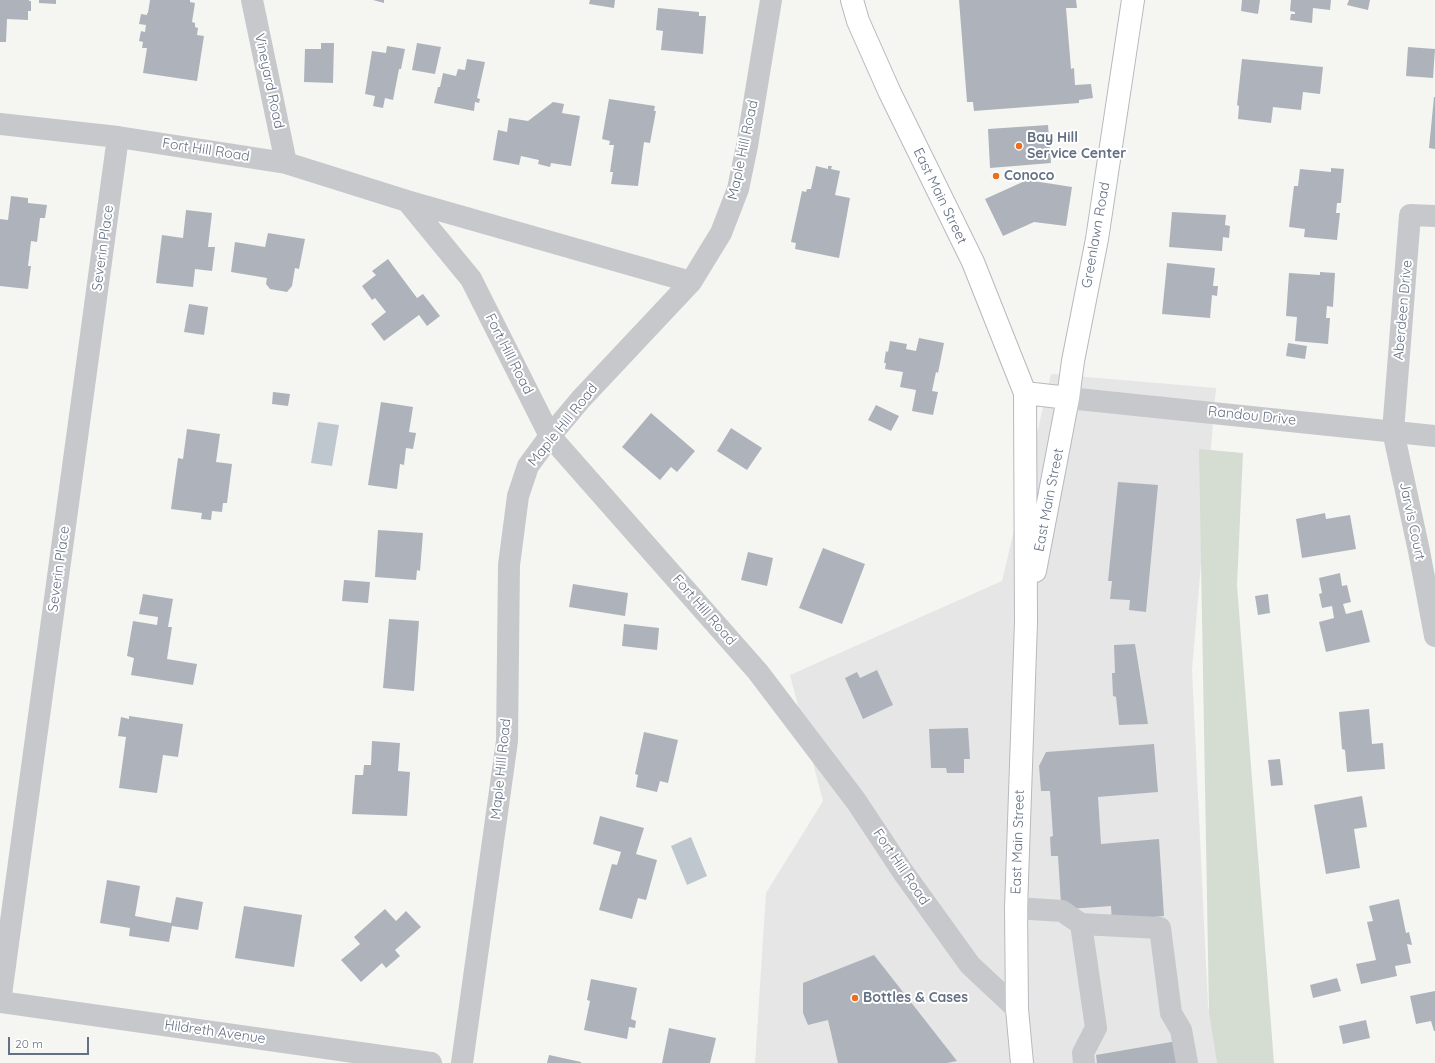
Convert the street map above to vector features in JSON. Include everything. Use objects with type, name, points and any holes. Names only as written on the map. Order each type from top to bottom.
[{"type":"main road","name":"East Main Street","points":[[852,0],[858,21],[890,93],[972,262],[1025,393],[1026,622],[1016,908],[1017,1009],[1022,1063]]},
{"type":"main road","name":"Greenlawn Road","points":[[1068,398],[1073,361],[1097,239],[1133,0]]},
{"type":"main road","points":[[1025,393],[1068,398]]},
{"type":"main road","name":"East Main Street","points":[[1026,622],[1068,398]]},
{"type":"street","name":"Vineyard Road","points":[[252,0],[286,162]]},
{"type":"street","name":"Maple Hill Road","points":[[462,1063],[507,741],[508,565],[518,496],[528,466],[550,436],[581,399],[691,282],[721,233],[738,189],[747,146],[771,0]]},
{"type":"street","name":"Fort Hill Road","points":[[0,124],[118,137],[286,162],[407,201],[691,282]]},
{"type":"street","name":"Severin Place","points":[[0,1002],[118,137]]},
{"type":"street","name":"Fort Hill Road","points":[[407,201],[471,279],[550,436],[758,672],[856,801],[903,872],[970,965],[1017,1009]]},
{"type":"street","name":"Aberdeen Drive","points":[[1393,430],[1410,214],[1435,216]]},
{"type":"street","name":"Randou Drive","points":[[1068,398],[1393,430],[1435,436]]},
{"type":"street","name":"Jarvis Court","points":[[1393,430],[1419,551],[1435,636]]},
{"type":"street","points":[[1016,908],[1062,912],[1081,924],[1160,928],[1171,1013],[1181,1030],[1187,1063]]},
{"type":"street","points":[[1081,924],[1096,1028],[1083,1052],[1084,1063]]},
{"type":"street","name":"Hildreth Avenue","points":[[0,1002],[431,1063]]},
{"type":"shaded area","points":[[1051,374],[1216,388],[1192,670],[1208,1006],[1221,1063],[755,1063],[766,893],[823,801],[790,675],[1002,581]]},
{"type":"shaded area","points":[[318,422],[339,425],[332,466],[311,463]]},
{"type":"shaded area","points":[[1199,449],[1243,453],[1237,585],[1274,1063],[1217,1063],[1209,1012]]},
{"type":"shaded area","points":[[691,837],[707,876],[687,885],[671,846]]},
{"type":"building","points":[[0,0],[31,1],[31,11],[28,11],[28,20],[7,19],[6,42],[0,42]]},
{"type":"building","points":[[39,0],[56,0],[56,4],[39,3]]},
{"type":"building","points":[[150,0],[190,0],[190,2],[195,3],[192,22],[195,23],[195,27],[198,28],[197,35],[204,36],[197,81],[143,73],[147,48],[142,48],[143,42],[139,41],[141,31],[145,32],[146,25],[139,24],[141,14],[147,15],[148,13]]},
{"type":"building","points":[[373,0],[384,0],[384,3]]},
{"type":"building","points":[[590,0],[615,0],[614,8],[589,4]]},
{"type":"building","points":[[959,0],[1076,0],[1077,8],[1066,8],[1071,69],[1074,68],[1075,85],[1091,84],[1093,98],[1079,100],[1079,103],[974,111],[973,102],[967,102]]},
{"type":"building","points":[[1242,0],[1260,0],[1258,14],[1241,11]]},
{"type":"building","points":[[1291,0],[1331,0],[1330,10],[1313,8],[1312,23],[1290,20],[1291,14],[1295,14],[1295,12],[1290,11]]},
{"type":"building","points":[[1349,0],[1370,0],[1368,10],[1347,5]]},
{"type":"building","points":[[658,8],[699,12],[699,16],[706,16],[703,54],[661,50],[663,31],[656,30]]},
{"type":"building","points":[[321,43],[334,43],[333,83],[304,82],[305,49],[321,49]]},
{"type":"building","points":[[417,43],[441,47],[435,74],[412,70]]},
{"type":"building","points":[[387,46],[405,49],[401,69],[399,69],[393,100],[385,98],[383,108],[373,106],[375,96],[365,94],[372,51],[386,53]]},
{"type":"building","points":[[1408,47],[1435,49],[1433,78],[1406,76]]},
{"type":"building","points":[[467,59],[485,62],[477,98],[480,99],[479,103],[475,102],[474,111],[434,103],[443,73],[456,76],[458,69],[465,70]]},
{"type":"building","points":[[1242,59],[1323,67],[1320,94],[1303,92],[1301,110],[1273,107],[1271,123],[1238,119],[1239,106],[1237,105]]},
{"type":"building","points":[[1435,97],[1435,149],[1429,148]]},
{"type":"building","points":[[609,99],[655,106],[654,111],[656,111],[650,143],[644,142],[638,186],[611,184],[613,172],[610,172],[614,145],[609,145],[610,141],[602,139]]},
{"type":"building","points":[[553,102],[564,104],[562,113],[580,116],[571,166],[551,163],[550,167],[538,164],[539,160],[521,156],[519,165],[493,160],[498,130],[507,132],[509,118],[528,121]]},
{"type":"building","name":"Bay Hill Service Center","points":[[1048,125],[1051,163],[990,168],[988,129]]},
{"type":"building","points":[[816,166],[828,169],[828,166],[832,166],[831,169],[840,171],[835,195],[850,198],[839,258],[795,249],[796,243],[791,242],[802,191],[806,192],[807,189],[811,189]]},
{"type":"building","points":[[1331,168],[1344,169],[1341,203],[1337,203],[1336,213],[1340,213],[1337,240],[1304,237],[1305,229],[1289,227],[1294,186],[1298,186],[1300,169],[1331,172]]},
{"type":"building","points":[[1027,180],[1072,187],[1066,226],[1034,222],[1003,236],[985,199]]},
{"type":"building","points":[[11,196],[28,198],[28,203],[47,205],[45,218],[40,218],[37,242],[31,241],[28,266],[31,266],[28,289],[0,286],[0,219],[8,220]]},
{"type":"building","points":[[186,210],[212,213],[208,247],[215,247],[212,271],[195,269],[193,287],[156,283],[162,235],[183,238]]},
{"type":"building","points":[[1172,212],[1226,215],[1225,225],[1230,226],[1229,238],[1223,237],[1222,251],[1169,247]]},
{"type":"building","points":[[268,233],[305,239],[299,269],[295,268],[292,286],[287,292],[270,289],[266,284],[267,278],[231,272],[235,242],[265,247]]},
{"type":"building","points":[[388,259],[417,298],[423,294],[440,316],[427,326],[419,315],[384,341],[371,324],[386,312],[375,298],[372,300],[362,286],[376,275],[372,271]]},
{"type":"building","points":[[1167,263],[1215,268],[1213,286],[1218,286],[1217,296],[1212,295],[1210,318],[1162,314]]},
{"type":"building","points":[[1320,272],[1335,273],[1333,307],[1327,306],[1326,318],[1330,318],[1328,344],[1295,341],[1297,317],[1286,316],[1289,273],[1320,275]]},
{"type":"building","points":[[189,304],[208,307],[204,335],[184,332]]},
{"type":"building","points":[[919,338],[944,343],[938,373],[936,372],[932,391],[938,392],[933,415],[912,411],[916,390],[900,387],[903,372],[885,369],[886,363],[884,363],[886,351],[888,352],[890,341],[907,344],[906,349],[916,351]]},
{"type":"building","points":[[1288,343],[1307,346],[1305,359],[1286,356]]},
{"type":"building","points":[[273,392],[290,394],[288,406],[272,404]]},
{"type":"building","points":[[381,402],[413,407],[409,432],[416,433],[413,449],[406,448],[404,465],[400,464],[397,489],[368,485]]},
{"type":"building","points":[[876,405],[899,416],[891,431],[868,420]]},
{"type":"building","points":[[651,413],[695,451],[677,472],[671,467],[660,480],[622,447]]},
{"type":"building","points":[[731,428],[762,448],[747,470],[717,451]]},
{"type":"building","points":[[187,429],[220,434],[216,462],[232,464],[227,503],[223,503],[222,512],[212,511],[211,520],[201,519],[202,513],[171,509],[178,458],[183,459]]},
{"type":"building","points":[[1118,482],[1158,485],[1146,612],[1129,610],[1130,600],[1110,599],[1112,581],[1108,581]]},
{"type":"building","points":[[1325,513],[1326,519],[1350,515],[1356,549],[1302,558],[1296,519]]},
{"type":"building","points":[[378,530],[423,533],[420,571],[417,570],[416,580],[375,577]]},
{"type":"building","points":[[823,548],[865,564],[842,624],[799,608]]},
{"type":"building","points":[[748,552],[773,558],[767,586],[741,580]]},
{"type":"building","points":[[1340,573],[1342,586],[1347,585],[1351,602],[1343,604],[1346,614],[1362,610],[1370,642],[1326,652],[1319,622],[1334,618],[1332,606],[1322,608],[1319,594],[1322,593],[1319,578]]},
{"type":"building","points":[[344,580],[370,582],[368,603],[342,601]]},
{"type":"building","points":[[573,584],[628,593],[625,616],[569,607]]},
{"type":"building","points":[[143,594],[173,599],[168,627],[172,627],[167,659],[197,664],[193,685],[131,675],[134,658],[127,656],[133,621],[157,625],[158,617],[139,614]]},
{"type":"building","points":[[1268,594],[1270,613],[1258,615],[1255,596]]},
{"type":"building","points":[[389,619],[419,621],[414,691],[383,688]]},
{"type":"building","points":[[624,624],[659,628],[657,650],[622,646]]},
{"type":"building","points":[[1135,644],[1148,724],[1119,725],[1116,697],[1113,696],[1112,673],[1115,673],[1114,645]]},
{"type":"building","points":[[877,670],[893,705],[863,719],[845,678],[857,672],[860,678]]},
{"type":"building","points":[[1369,709],[1372,744],[1383,743],[1385,769],[1347,772],[1345,750],[1342,749],[1339,712]]},
{"type":"building","points":[[129,716],[183,724],[178,757],[163,755],[157,793],[119,788],[126,737],[118,736],[121,717],[129,719]]},
{"type":"building","points":[[968,728],[970,759],[964,759],[964,773],[947,773],[946,768],[931,768],[929,729]]},
{"type":"building","points":[[644,732],[678,740],[668,783],[660,781],[657,792],[636,787],[638,775],[635,774]]},
{"type":"building","points":[[372,741],[400,743],[398,771],[410,772],[407,816],[352,814],[355,775],[363,775],[364,765],[371,765]]},
{"type":"building","points":[[1154,744],[1158,792],[1098,797],[1101,844],[1159,839],[1164,916],[1112,923],[1111,906],[1068,909],[1061,904],[1058,856],[1051,856],[1050,837],[1053,836],[1050,791],[1041,791],[1039,766],[1046,752]]},
{"type":"building","points":[[1280,759],[1283,785],[1271,786],[1268,760]]},
{"type":"building","points":[[1362,796],[1367,827],[1354,829],[1360,868],[1326,874],[1314,805]]},
{"type":"building","points":[[600,816],[644,828],[636,854],[657,860],[646,900],[638,898],[632,919],[599,910],[612,864],[617,865],[621,852],[593,844]]},
{"type":"building","points":[[107,880],[140,886],[135,916],[171,923],[176,897],[203,902],[198,930],[172,926],[169,942],[129,936],[130,928],[100,923]]},
{"type":"building","points":[[1399,899],[1406,933],[1409,932],[1412,945],[1407,944],[1411,963],[1395,966],[1397,976],[1361,984],[1356,964],[1376,960],[1367,922],[1373,921],[1369,906]]},
{"type":"building","points":[[244,906],[302,915],[294,967],[235,958]]},
{"type":"building","points":[[385,909],[396,921],[406,911],[421,927],[395,950],[400,956],[386,968],[382,963],[361,982],[341,960],[360,944],[354,937]]},
{"type":"building","name":"Bottles & Cases","points":[[874,955],[957,1061],[947,1063],[838,1063],[828,1020],[808,1025],[803,1013],[803,983]]},
{"type":"building","points":[[1337,978],[1341,991],[1313,998],[1310,985]]},
{"type":"building","points":[[591,979],[637,988],[631,1019],[636,1021],[635,1028],[629,1027],[627,1039],[584,1030],[590,1001],[587,1000]]},
{"type":"building","points":[[1435,991],[1434,1031],[1431,1021],[1416,1024],[1410,996]]},
{"type":"building","points":[[1366,1020],[1370,1038],[1343,1044],[1339,1026]]},
{"type":"building","points":[[669,1028],[716,1038],[710,1063],[662,1063]]},
{"type":"building","points":[[1177,1041],[1181,1063],[1097,1063],[1096,1055]]},
{"type":"building","points":[[549,1055],[581,1062],[581,1063],[547,1063]]},
{"type":"place","name":"Bay Hill Service Center","points":[[1019,146]]},
{"type":"place","name":"Conoco","points":[[996,176]]},
{"type":"place","name":"Bottles & Cases","points":[[855,998]]}]
